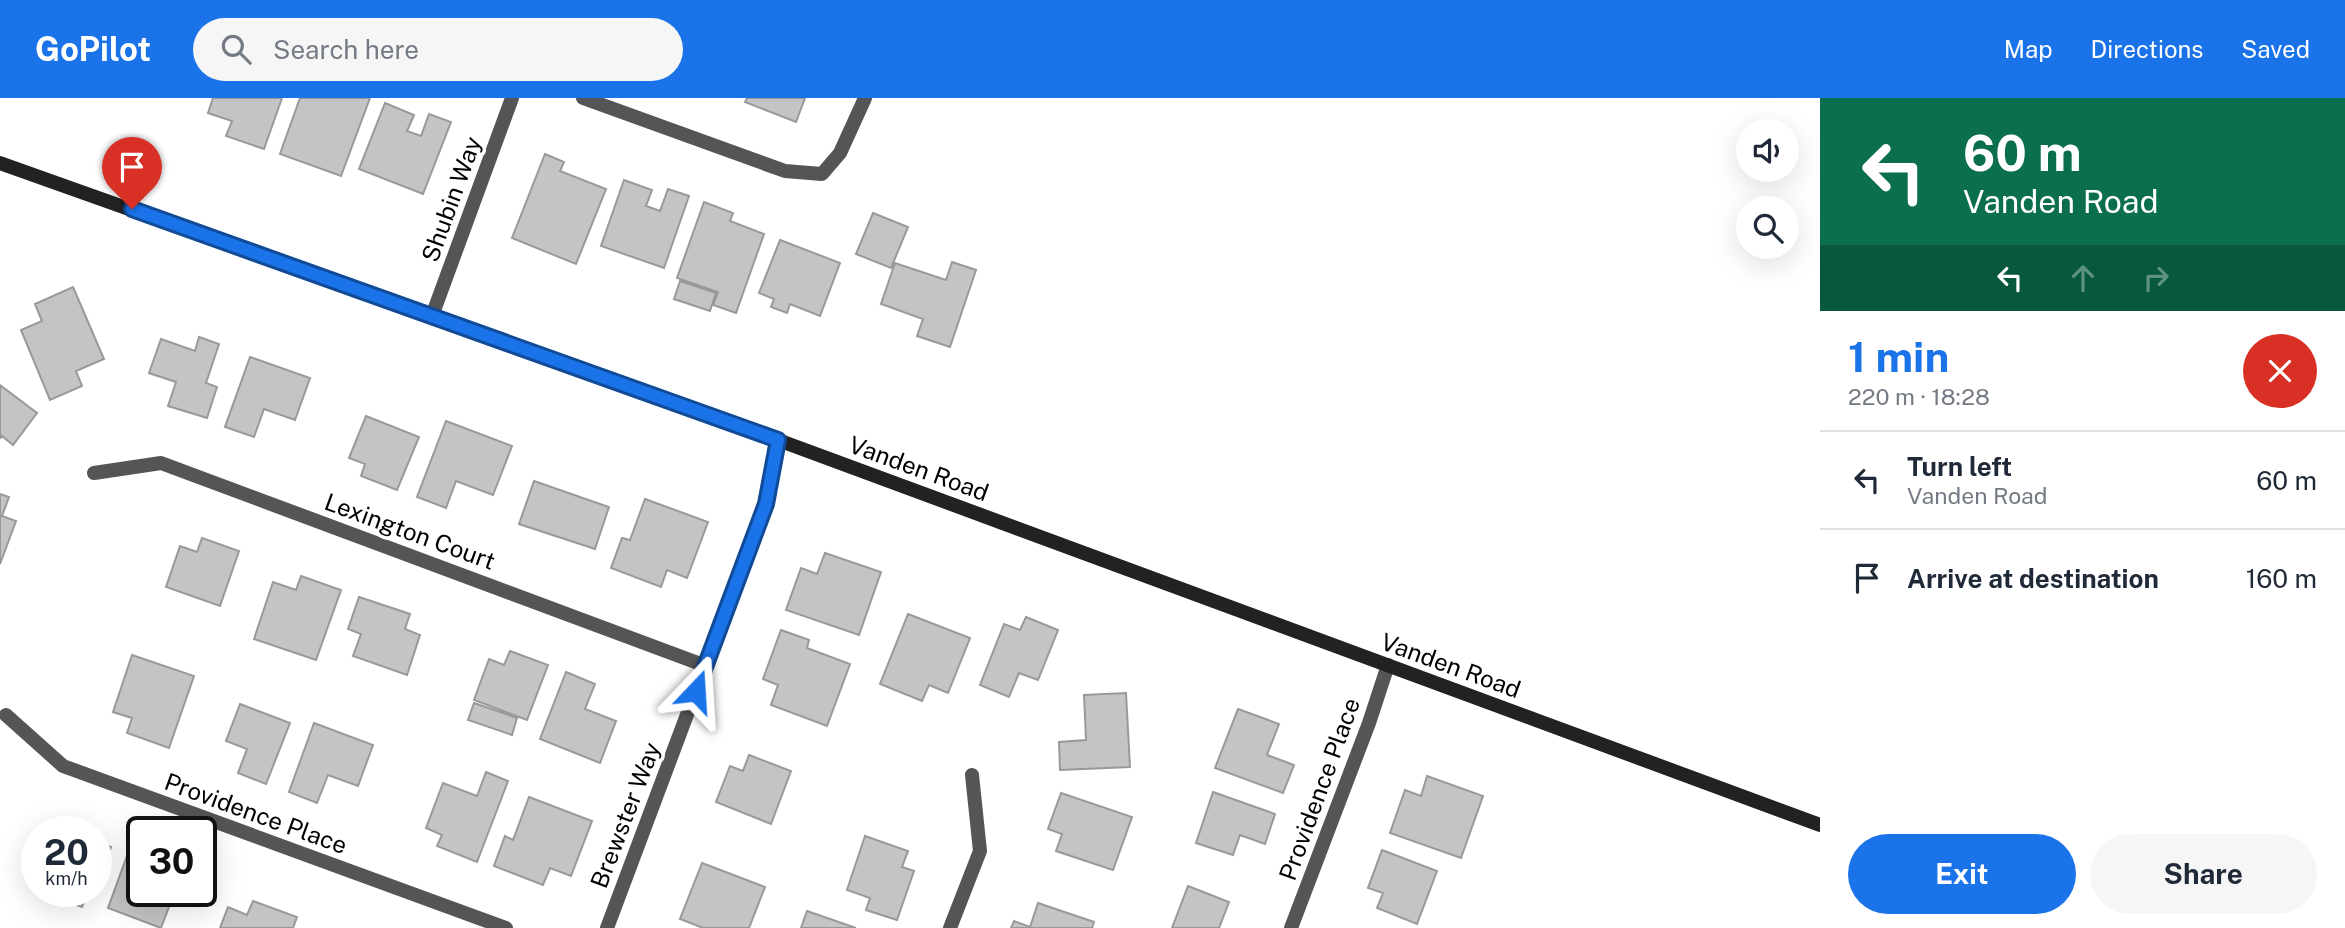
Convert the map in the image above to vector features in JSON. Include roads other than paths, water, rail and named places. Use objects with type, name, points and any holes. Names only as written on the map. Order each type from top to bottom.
[{"type":"street","name":"Shubin Way","points":[[432,316],[512,98]]},
{"type":"street","points":[[583,98],[785,171],[822,174],[840,153],[865,98]]},
{"type":"street","name":"Vanden Road","points":[[0,163],[778,440],[1820,825]]},
{"type":"street","name":"Brewster Way","points":[[607,928],[766,504],[778,440]]},
{"type":"street","name":"Lexington Court","points":[[94,473],[161,463],[706,666]]},
{"type":"street","name":"Providence Place","points":[[1292,928],[1388,665]]},
{"type":"street","name":"Providence Place","points":[[6,715],[63,766],[506,928]]},
{"type":"street","points":[[950,928],[980,851],[972,775]]}]
